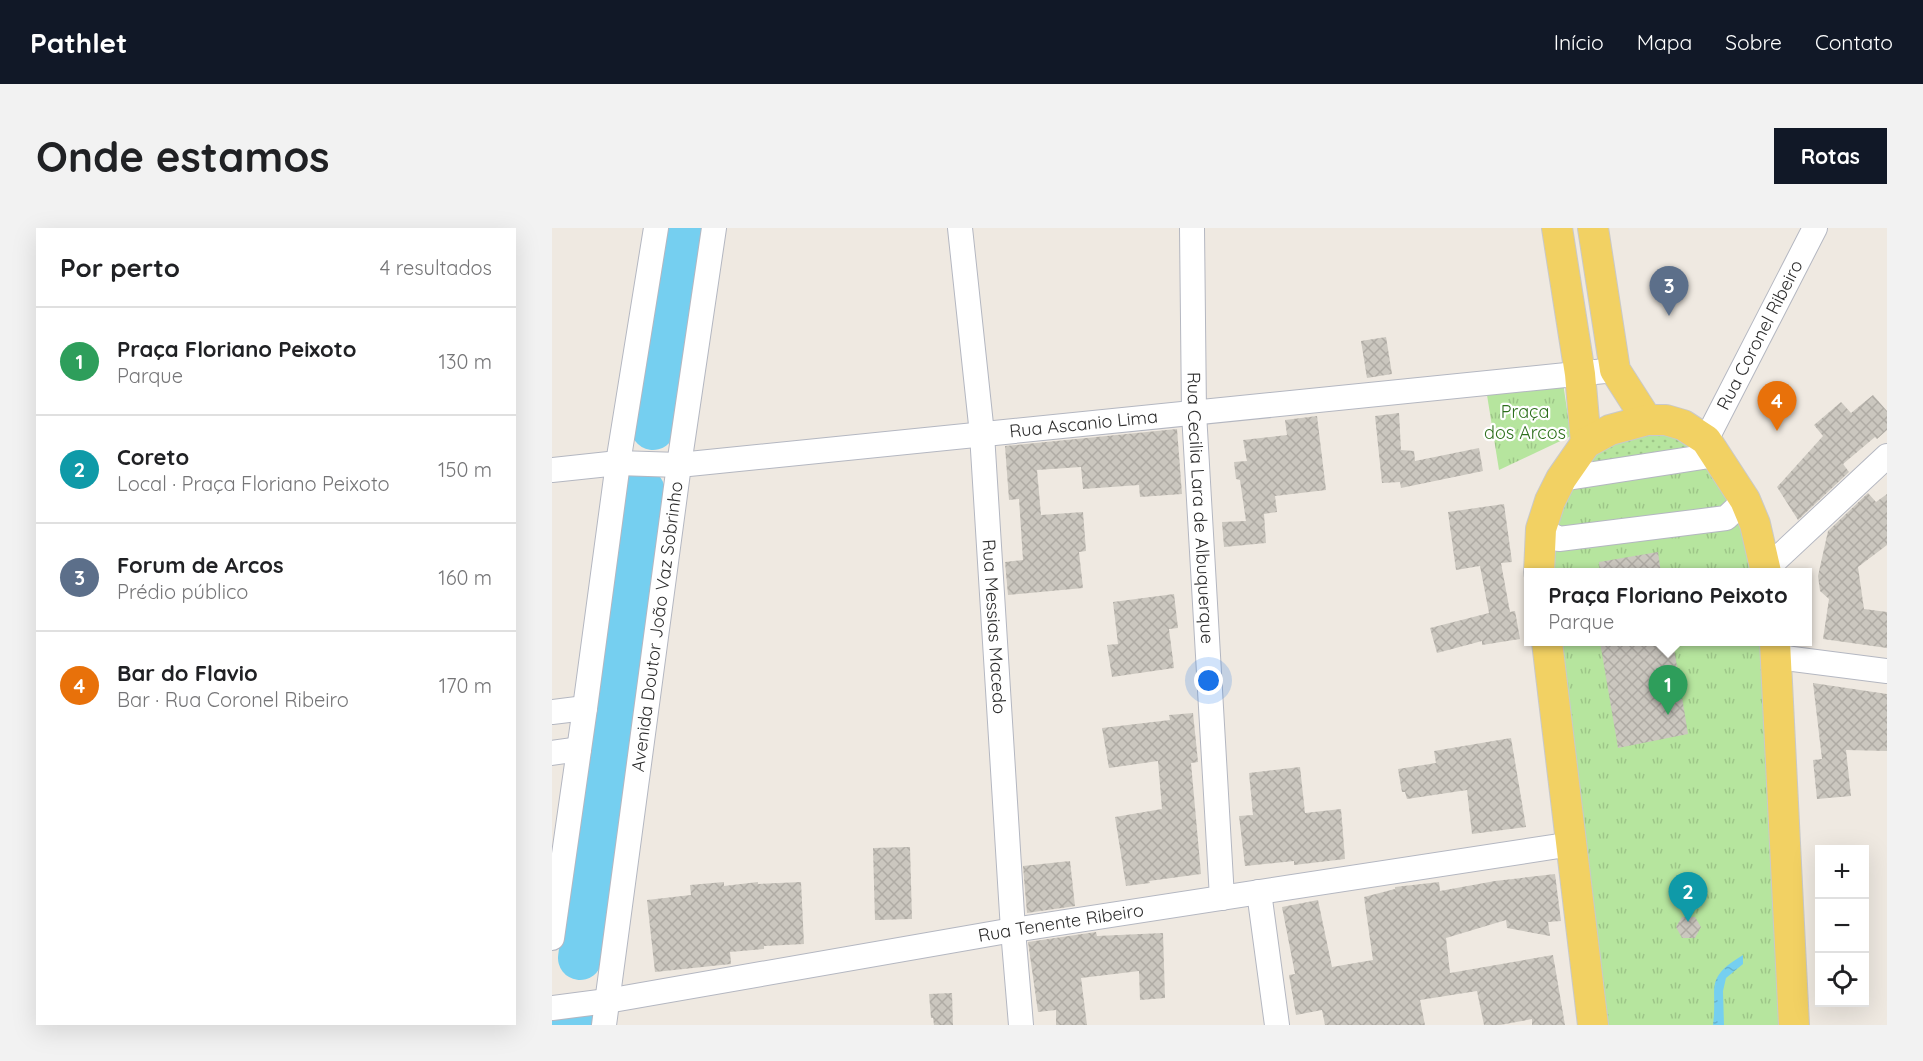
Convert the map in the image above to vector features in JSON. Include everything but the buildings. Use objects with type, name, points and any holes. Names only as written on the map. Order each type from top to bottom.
[{"type":"main road","points":[[1557,228],[1580,374],[1586,444]]},
{"type":"main road","points":[[1593,228],[1615,370],[1647,420]]},
{"type":"main road","points":[[1539,568],[1541,529],[1550,501],[1561,479],[1586,444],[1610,430],[1647,420],[1666,420],[1683,424],[1711,448],[1745,500],[1755,524],[1765,568]]},
{"type":"main road","points":[[1547,646],[1593,1025]]},
{"type":"main road","points":[[1776,649],[1794,1025]]},
{"type":"street","points":[[552,938],[618,463],[656,228]]},
{"type":"street","name":"Avenida Doutor João Vaz Sobrinho","points":[[604,1025],[679,465],[714,228]]},
{"type":"street","name":"Rua Messias Macedo","points":[[960,228],[982,434],[1021,1025]]},
{"type":"street","name":"Rua Cecilia Lara de Albuquerque","points":[[1192,228],[1194,413],[1222,898]]},
{"type":"street","name":"Rua Coronel Ribeiro","points":[[1711,448],[1815,228]]},
{"type":"street","name":"Rua Ascanio Lima","points":[[552,470],[618,463],[679,465],[1615,370]]},
{"type":"street","points":[[1561,479],[1711,448]]},
{"type":"street","points":[[1769,568],[1887,456]]},
{"type":"street","points":[[1541,529],[1559,539],[1726,518],[1745,500]]},
{"type":"street","points":[[1776,649],[1887,671]]},
{"type":"street","points":[[552,712],[585,708]]},
{"type":"street","points":[[552,753],[579,749]]},
{"type":"street","name":"Rua Tenente Ribeiro","points":[[552,1008],[607,1001],[1013,930],[1572,844]]},
{"type":"street","points":[[1259,892],[1277,1025]]},
{"type":"green space","name":"Praça dos Arcos","points":[[1563,383],[1571,436],[1499,470],[1487,395]]},
{"type":"green space","points":[[1648,423],[1712,453],[1565,476],[1588,445]]},
{"type":"green space","points":[[1715,459],[1761,568],[1543,568],[1563,481]]},
{"type":"green space","points":[[1550,646],[1772,646],[1791,1025],[1596,1025]]},
{"type":"water","points":[[1743,955],[1743,964],[1726,978],[1723,991],[1724,1025],[1713,1025],[1717,977],[1730,963]]},
{"type":"waterway","points":[[653,428],[682,228]]},
{"type":"waterway","points":[[580,958],[643,491]]},
{"type":"place","name":"Forum de Arcos","points":[[1669,316]]},
{"type":"place","name":"Bar do Flavio","points":[[1777,431]]},
{"type":"place","name":"Praça Floriano Peixoto","points":[[1668,715]]},
{"type":"place","name":"Coreto","points":[[1688,922]]}]
